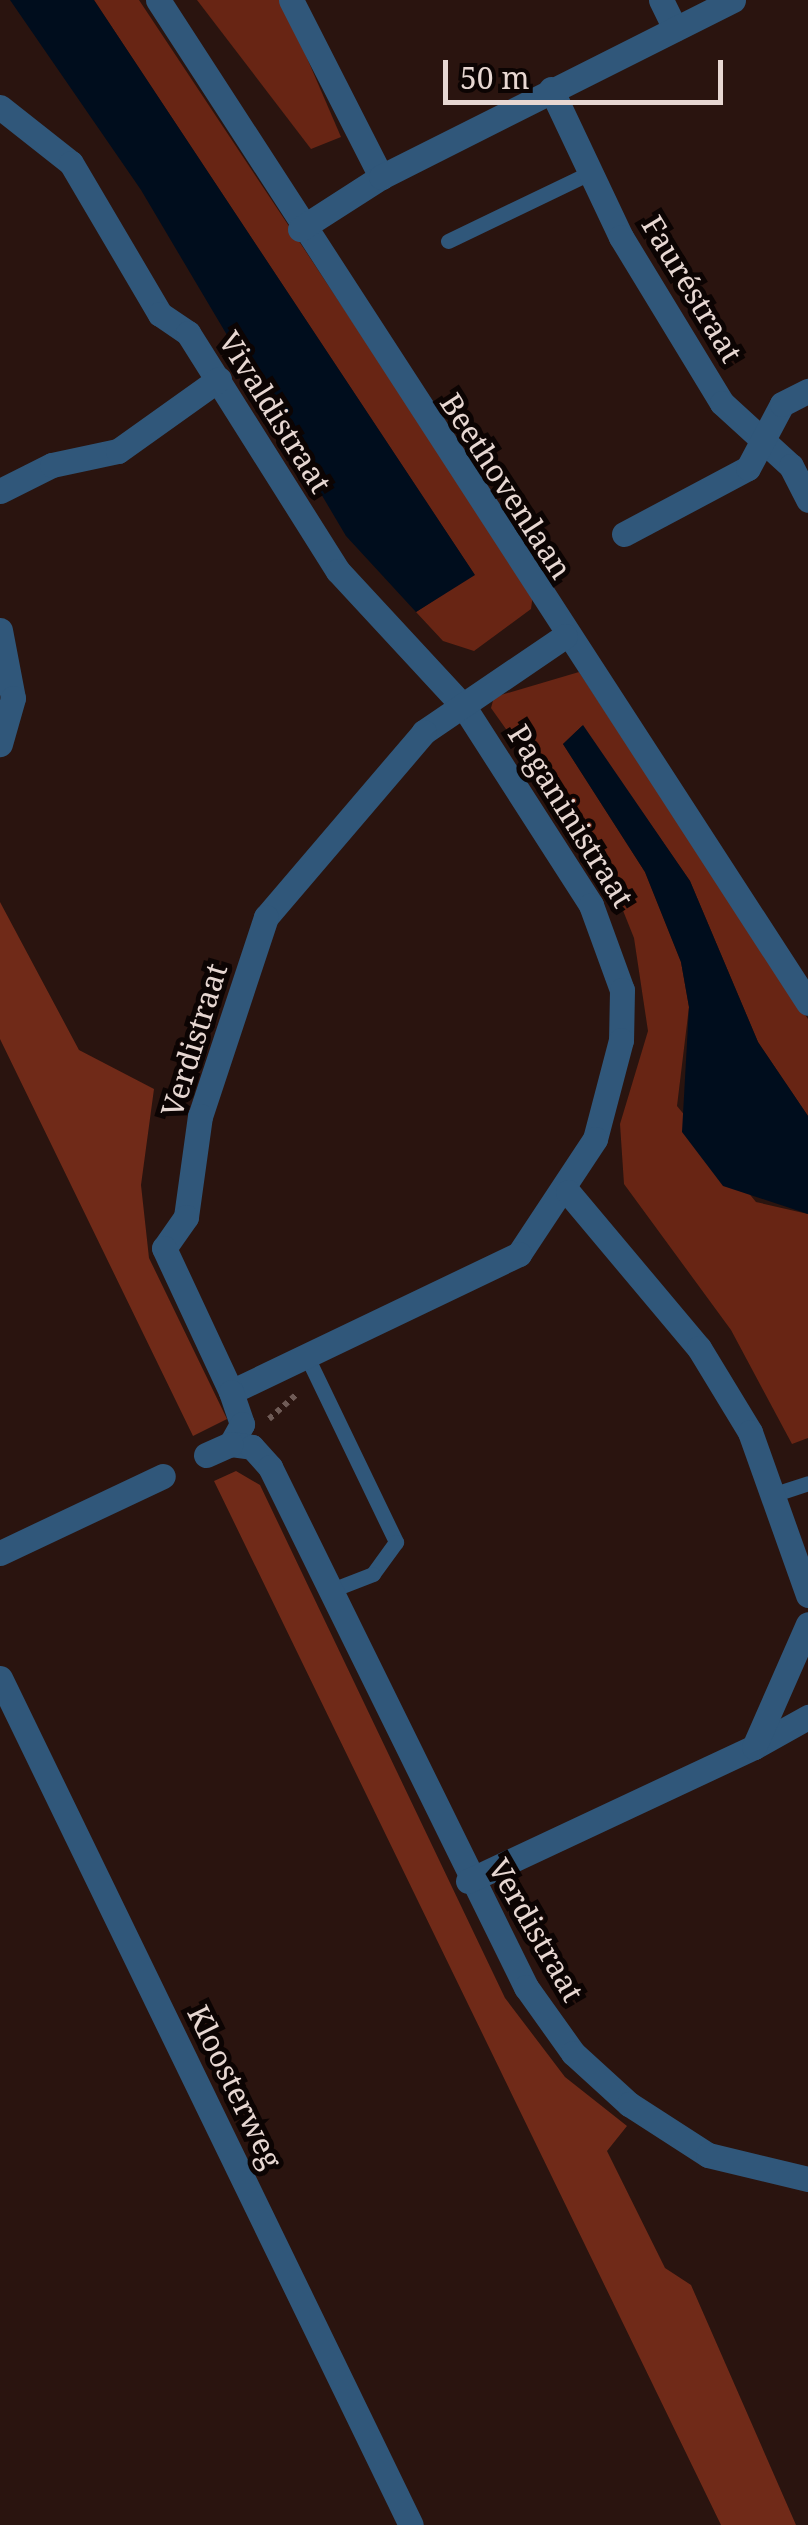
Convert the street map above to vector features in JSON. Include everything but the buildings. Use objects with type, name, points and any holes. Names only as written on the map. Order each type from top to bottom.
[{"type":"street","name":"Beethovenlaan","points":[[158,0],[300,229],[808,1002]]},
{"type":"street","points":[[292,0],[382,177]]},
{"type":"street","points":[[661,0],[674,29]]},
{"type":"street","points":[[300,229],[382,177],[733,0]]},
{"type":"street","name":"Fauréstraat","points":[[551,89],[589,173],[722,403],[764,438],[808,500]]},
{"type":"street","name":"Vivaldistraat","points":[[0,107],[71,164],[160,314],[188,334],[338,571],[464,707]]},
{"type":"street","points":[[0,491],[52,464],[118,451],[219,379]]},
{"type":"street","points":[[624,534],[748,468],[782,404],[808,391]]},
{"type":"street","points":[[0,630],[13,698],[0,744]]},
{"type":"street","name":"Verdistraat","points":[[565,636],[424,732],[266,917],[200,1116],[186,1217],[164,1248],[232,1392],[242,1424],[231,1444],[252,1446],[270,1467],[468,1880],[573,2053],[629,2104],[708,2155],[808,2179]]},
{"type":"street","name":"Paganinistraat","points":[[232,1392],[308,1361],[520,1254],[568,1192],[595,1139],[621,1040],[622,990],[591,904],[464,707]]},
{"type":"street","points":[[568,1192],[699,1348],[775,1494],[808,1595]]},
{"type":"street","points":[[206,1455],[231,1444]]},
{"type":"street","points":[[0,1553],[163,1476]]},
{"type":"street","points":[[754,1746],[808,1624]]},
{"type":"street","name":"Kloosterweg","points":[[0,1678],[411,2525]]},
{"type":"street","points":[[468,1880],[808,1717]]},
{"type":"lane","points":[[448,242],[589,173]]},
{"type":"lane","points":[[308,1361],[396,1542],[372,1574],[329,1592]]},
{"type":"lane","points":[[775,1494],[808,1483]]},
{"type":"shaded area","points":[[94,0],[139,0],[533,594],[531,609],[474,651],[443,641],[416,612],[474,574]]},
{"type":"shaded area","points":[[197,0],[282,0],[341,137],[311,149]]},
{"type":"shaded area","points":[[579,672],[808,1019],[808,1116],[758,1042],[690,881],[582,726],[563,744],[645,872],[681,962],[689,1007],[677,1106],[756,1202],[808,1214],[808,1438],[792,1444],[731,1330],[624,1184],[620,1124],[648,1031],[634,938],[608,873],[491,708],[494,697]]},
{"type":"shaded area","points":[[0,902],[79,1050],[154,1089],[141,1185],[149,1258],[227,1419],[193,1436],[0,1039]]},
{"type":"shaded area","points":[[236,1471],[260,1485],[505,1998],[565,2077],[627,2126],[607,2151],[665,2268],[691,2285],[796,2525],[721,2525],[214,1481]]},
{"type":"water","points":[[10,0],[94,0],[475,575],[416,612],[346,536],[141,190]]},
{"type":"water","points":[[583,725],[690,881],[758,1042],[808,1116],[808,1214],[723,1186],[682,1132],[689,1007],[681,962],[645,872],[563,744]]}]
